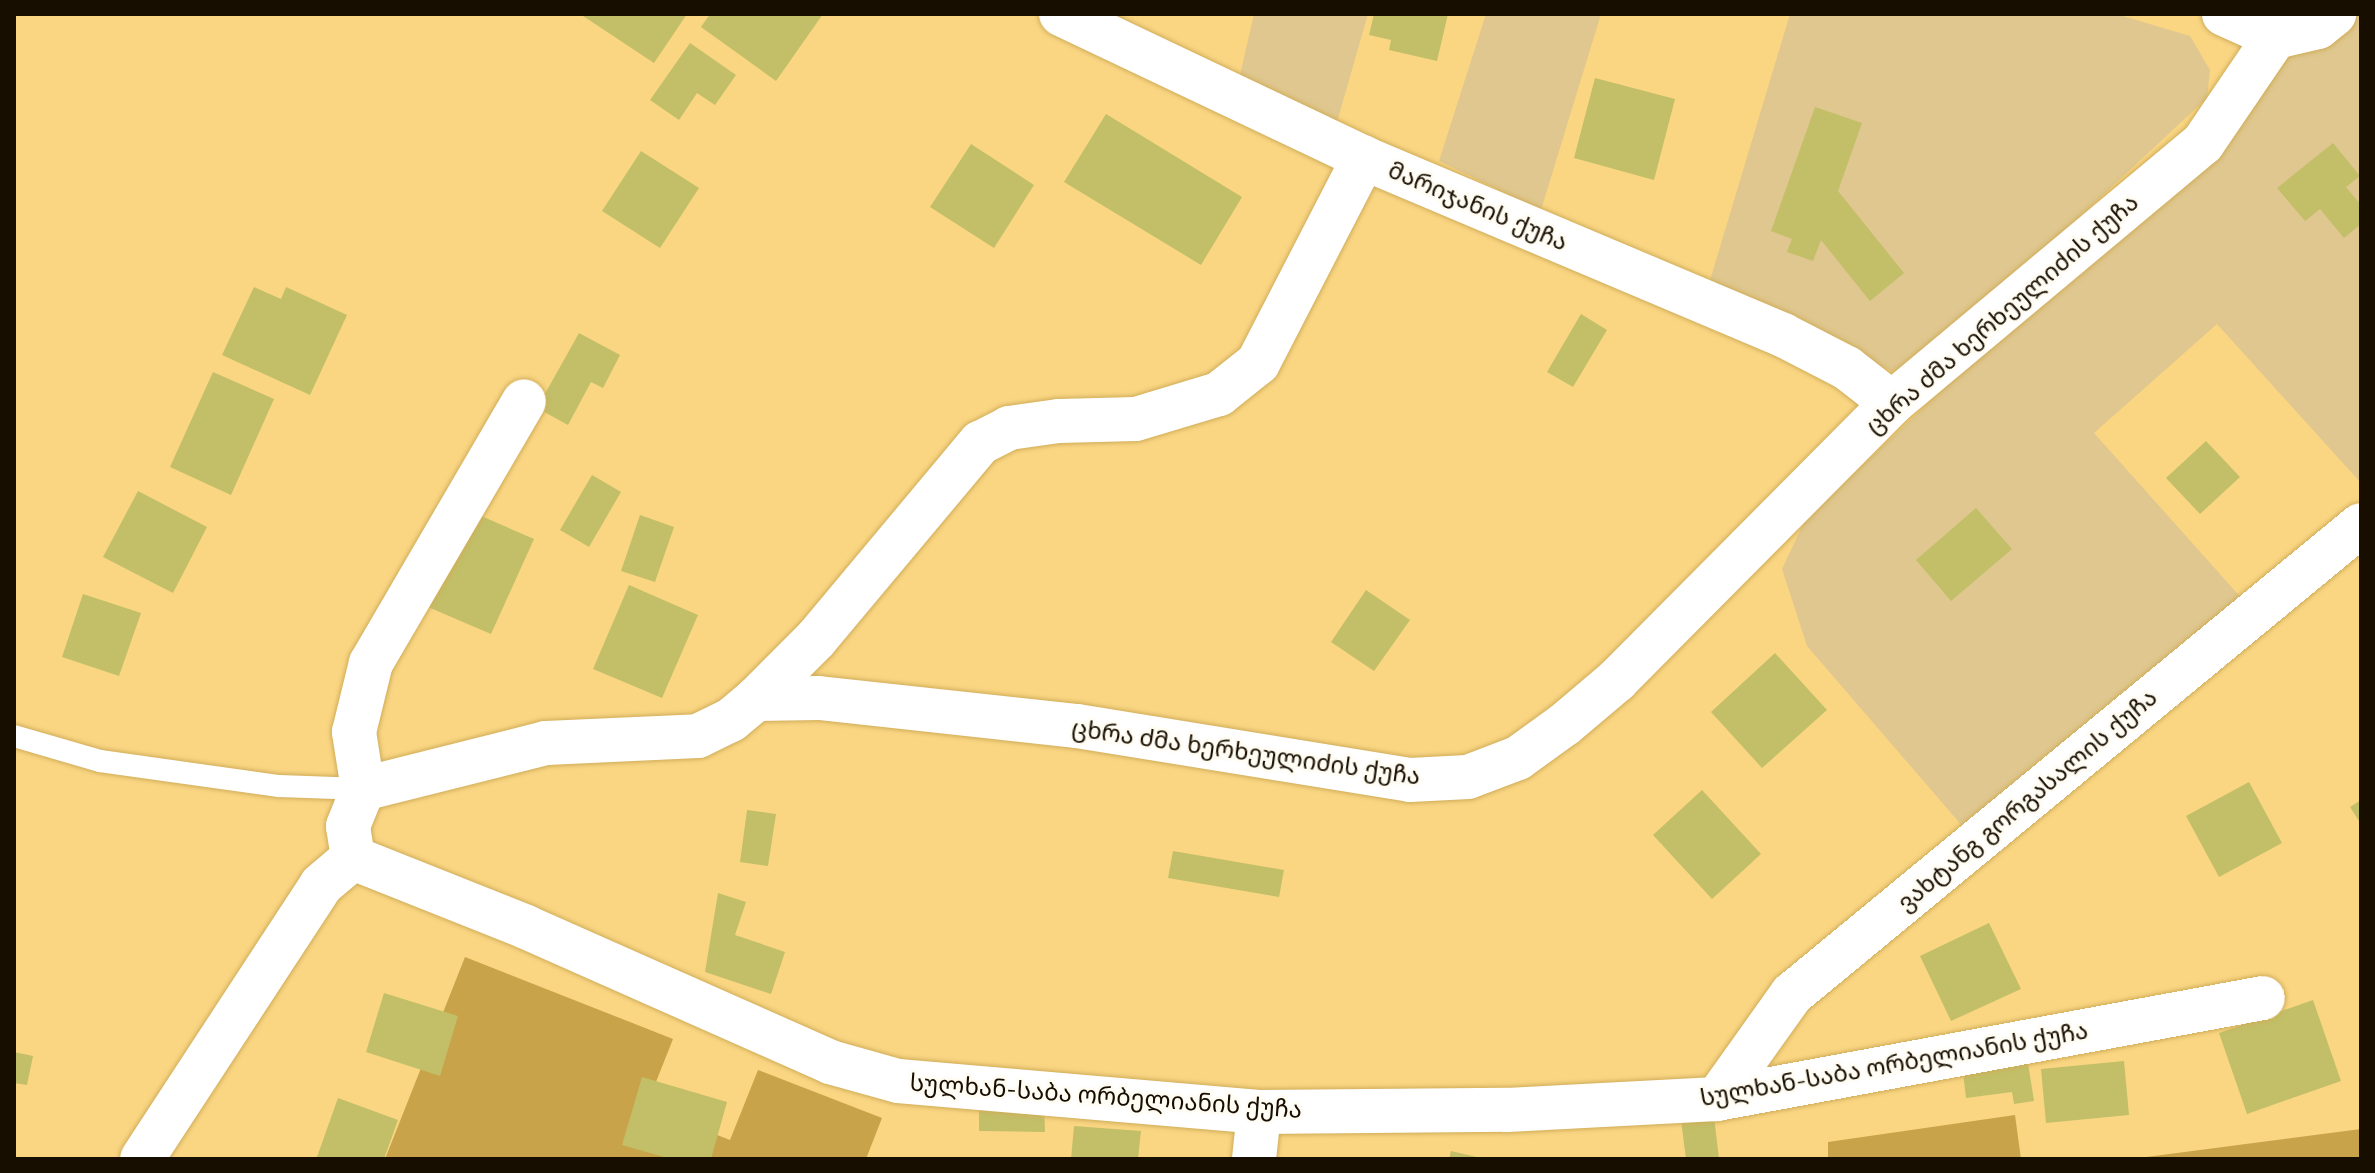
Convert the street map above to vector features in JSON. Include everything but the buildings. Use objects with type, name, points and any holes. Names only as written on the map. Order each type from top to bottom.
[{"type":"street","name":"მარიჯანის ქუჩა","points":[[1061,14],[1364,158],[1783,335],[1847,368],[1892,403]]},
{"type":"street","points":[[2224,14],[2275,37],[2318,27],[2334,14]]},
{"type":"street","name":"ცხრა ძმა ხერხეულიძის ქუჩა","points":[[756,699],[819,698],[1077,726],[1410,780],[1468,777],[1518,758],[1617,680],[1892,403],[2203,143],[2275,37]]},
{"type":"street","points":[[363,789],[546,743],[698,736],[731,720],[816,639],[980,443],[1009,428],[1059,421],[1136,419],[1219,394],[1258,363],[1364,158]]},
{"type":"street","points":[[142,1159],[321,885],[353,858],[348,826],[363,789],[354,732],[371,663],[524,401]]},
{"type":"street","name":"ვახტანგ გორგასალის ქუჩა","points":[[1717,1099],[1792,994],[2354,546]]},
{"type":"street","name":"სულხან-საბა ორბელიანის ქუჩა","points":[[353,858],[526,927],[830,1062],[898,1081],[1259,1112],[1507,1110],[1717,1099],[2263,998]]},
{"type":"street","points":[[1254,1159],[1259,1112]]},
{"type":"lane","points":[[14,736],[100,761],[279,786],[363,789]]},
{"type":"shaded area","points":[[1254,14],[1368,14],[1337,122],[1240,75]]},
{"type":"shaded area","points":[[1486,14],[1601,14],[1541,210],[1439,161]]},
{"type":"shaded area","points":[[1790,14],[2116,14],[2190,36],[2210,70],[2207,98],[1907,378],[1708,287]]},
{"type":"shaded area","points":[[2215,14],[2361,14],[2361,483],[2217,324],[2094,433],[2244,601],[1970,835],[1807,646],[1782,569],[1806,518],[2215,134],[2238,98],[2239,48],[2228,21]]},
{"type":"shaded area","points":[[465,957],[673,1039],[646,1107],[730,1140],[758,1070],[882,1118],[866,1159],[385,1159]]},
{"type":"shaded area","points":[[2015,1115],[2021,1159],[1828,1159],[1828,1142]]},
{"type":"shaded area","points":[[2361,1129],[2361,1159],[2131,1159]]}]
